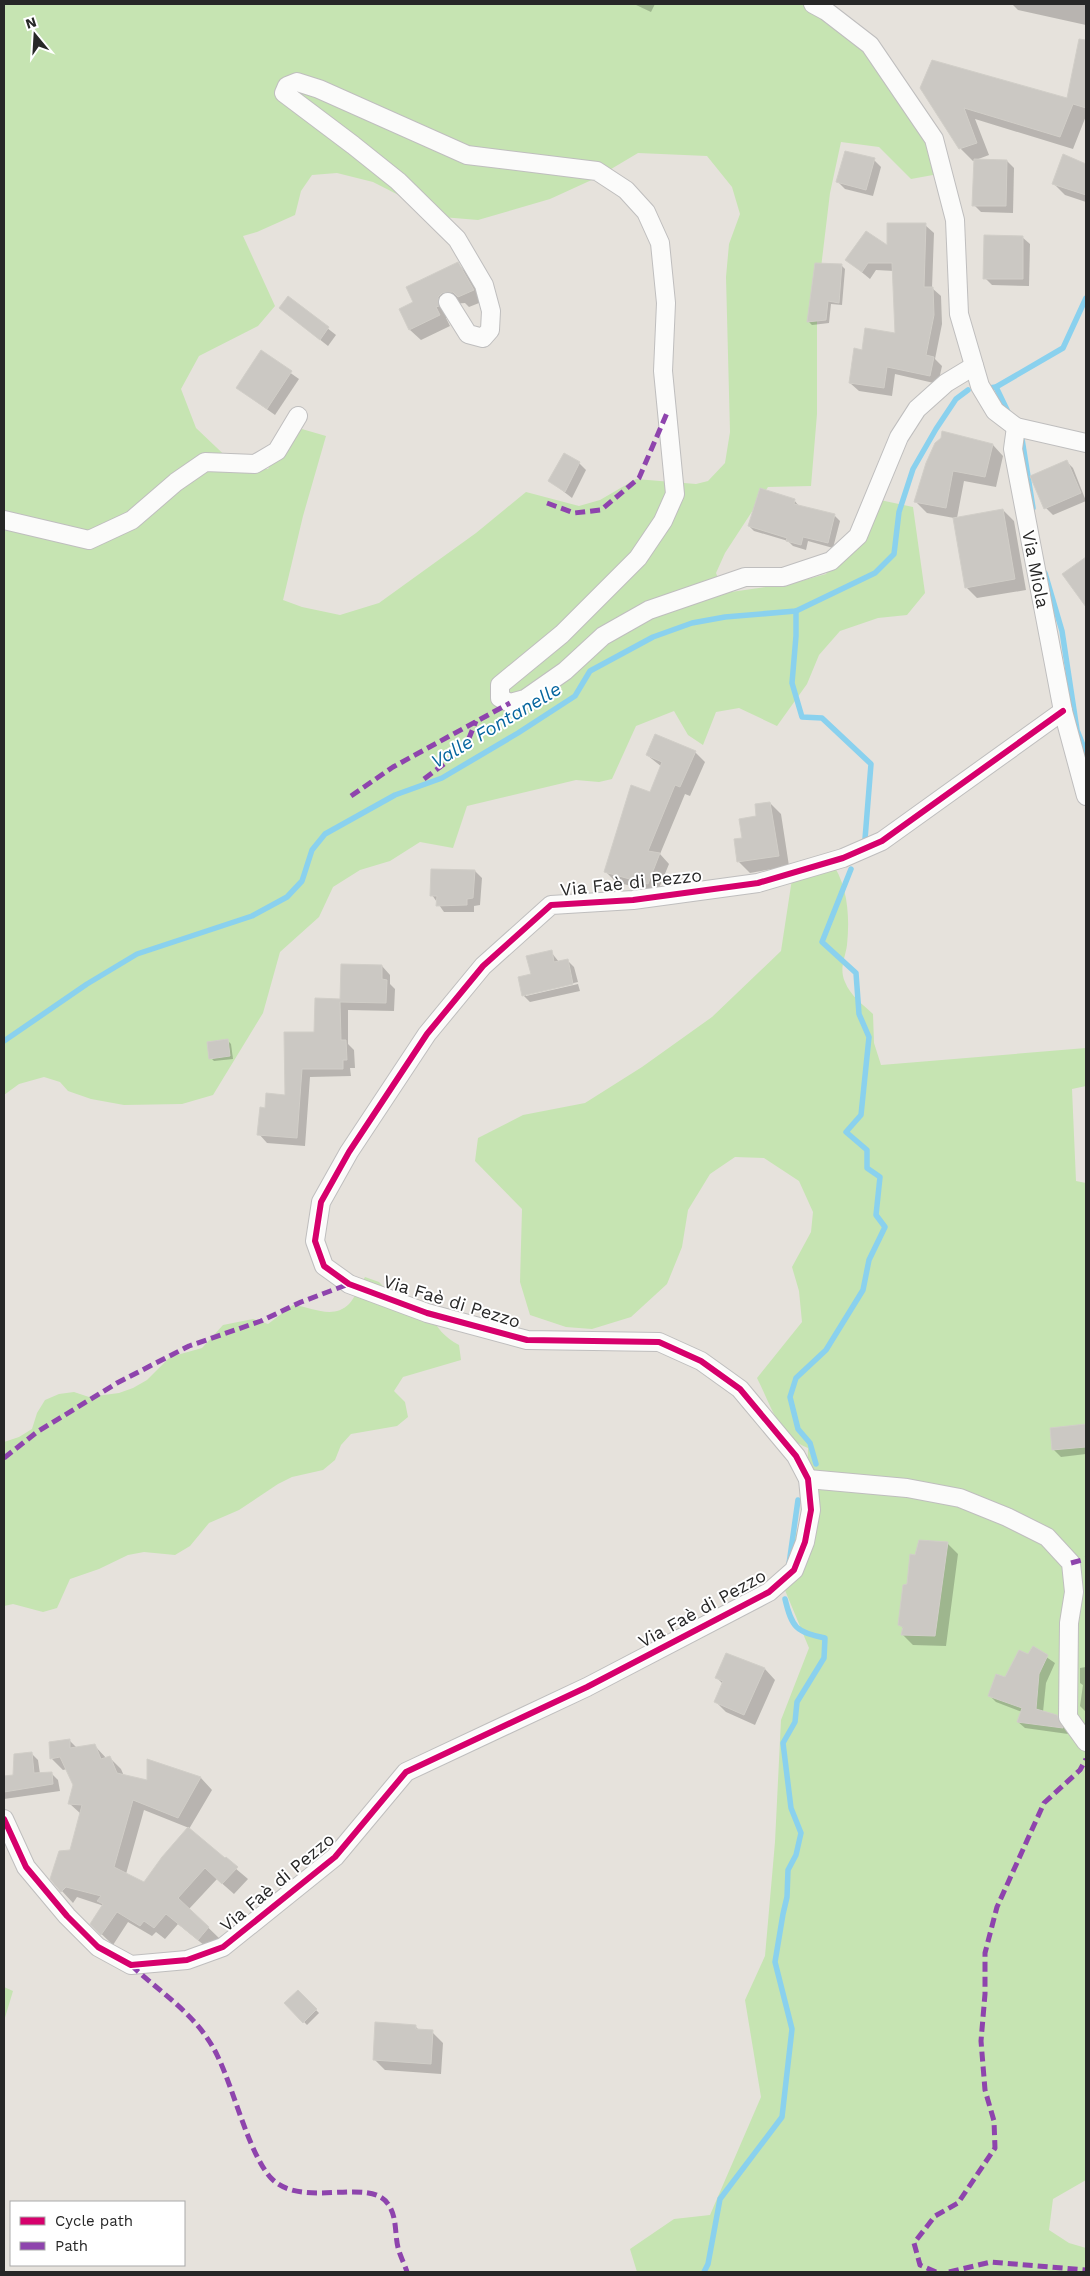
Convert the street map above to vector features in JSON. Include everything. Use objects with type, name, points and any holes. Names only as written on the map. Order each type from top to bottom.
[{"type":"street","points":[[813,4],[826,11],[870,45],[934,139],[954,220],[959,314],[980,386],[996,411],[1016,427],[1086,443]]},
{"type":"street","points":[[448,302],[468,334],[483,338],[490,330],[491,311],[484,285],[457,239],[398,181],[354,145],[284,93],[286,86],[297,82],[319,89],[467,155],[597,171],[626,190],[646,212],[660,243],[666,303],[663,371],[675,494],[663,522],[638,558],[562,634],[500,685],[500,698],[510,703],[525,699],[565,670],[603,636],[649,610],[745,577],[783,576],[831,561],[858,536],[899,437],[917,409],[946,382],[974,366]]},
{"type":"street","points":[[4,520],[89,540],[132,520],[176,482],[206,462],[256,464],[277,451],[298,416]]},
{"type":"street","name":"Via Miola","points":[[1016,427],[1012,449],[1064,711],[1086,796]]},
{"type":"street","name":"Via Faè di Pezzo","points":[[4,1819],[26,1867],[67,1916],[98,1947],[131,1965],[187,1960],[223,1947],[335,1857],[406,1772],[587,1687],[769,1592],[794,1570],[805,1542],[811,1510],[808,1479],[796,1456],[740,1389],[701,1361],[659,1342],[526,1340],[427,1313],[349,1284],[324,1266],[315,1241],[321,1202],[349,1152],[426,1034],[483,966],[551,905],[633,900],[758,883],[843,858],[882,841],[1064,711]]},
{"type":"street","points":[[808,1479],[907,1488],[960,1498],[1007,1517],[1047,1537],[1071,1563],[1074,1592],[1069,1623],[1068,1717],[1086,1742]]},
{"type":"green space","points":[[4,4],[804,4],[828,16],[868,48],[922,128],[944,173],[911,179],[879,147],[841,142],[830,193],[817,301],[817,414],[811,486],[768,487],[725,553],[716,573],[724,593],[794,583],[826,574],[880,500],[913,507],[925,593],[907,615],[878,618],[840,631],[819,655],[807,684],[777,726],[739,708],[716,712],[703,745],[688,735],[674,711],[636,726],[612,779],[599,782],[576,780],[467,806],[453,848],[420,842],[390,861],[360,870],[333,887],[319,917],[280,952],[263,1013],[213,1095],[182,1104],[124,1105],[91,1099],[68,1091],[60,1082],[44,1077],[19,1084],[4,1095]],"holes":[[[638,153],[707,156],[732,187],[740,214],[729,244],[726,277],[730,432],[725,463],[708,481],[696,484],[636,479],[600,500],[579,506],[526,492],[476,533],[379,603],[340,615],[302,607],[283,600],[303,516],[326,436],[295,427],[268,469],[236,466],[196,428],[181,389],[199,356],[258,326],[275,306],[243,236],[257,232],[295,215],[301,191],[312,175],[337,173],[373,182],[442,217],[478,220],[550,199],[596,178]]]},
{"type":"green space","points":[[830,860],[841,879],[848,912],[847,945],[842,968],[843,977],[853,995],[873,1014],[874,1043],[881,1065],[1086,1048],[1086,1086],[1072,1089],[1076,1181],[1086,1183],[1086,2180],[1053,2199],[1049,2230],[1069,2243],[1086,2248],[1086,2272],[637,2272],[630,2249],[674,2219],[710,2215],[761,2097],[745,2000],[765,1956],[775,1842],[781,1720],[809,1648],[782,1583],[807,1496],[808,1448],[790,1436],[776,1419],[757,1378],[802,1322],[799,1291],[792,1267],[811,1232],[813,1212],[799,1181],[764,1158],[735,1157],[710,1174],[688,1210],[682,1247],[667,1284],[631,1317],[592,1329],[566,1327],[530,1315],[520,1282],[522,1209],[475,1161],[478,1138],[523,1115],[585,1103],[642,1067],[712,1017],[781,951],[792,879]]},
{"type":"green space","points":[[365,1277],[379,1282],[400,1304],[429,1313],[441,1332],[459,1345],[461,1360],[403,1377],[394,1391],[405,1402],[408,1417],[397,1426],[351,1434],[341,1445],[335,1460],[323,1470],[292,1477],[239,1510],[209,1523],[190,1546],[175,1555],[144,1552],[128,1555],[99,1569],[70,1579],[57,1608],[43,1612],[13,1604],[4,1606],[4,1442],[19,1437],[32,1429],[37,1413],[45,1400],[59,1394],[74,1392],[89,1397],[119,1393],[133,1388],[147,1380],[170,1357],[202,1348],[223,1325],[253,1319],[268,1324],[293,1305],[329,1312],[343,1309],[349,1304]]},
{"type":"green space","points":[[4,1987],[13,1991],[4,2021]]},
{"type":"building","points":[[1079,39],[1086,40],[1086,108],[1073,104],[1060,137],[964,108],[977,143],[959,149],[920,88],[932,60],[1067,98]]},
{"type":"building","points":[[845,151],[875,158],[866,190],[836,182]]},
{"type":"building","points":[[1063,154],[1086,164],[1086,195],[1052,184]]},
{"type":"building","points":[[974,159],[1007,160],[1006,206],[972,206]]},
{"type":"building","points":[[887,223],[926,223],[924,287],[933,287],[934,315],[926,355],[934,357],[930,376],[887,367],[884,388],[849,383],[854,348],[862,350],[865,328],[895,333],[892,263],[868,263],[862,272],[845,260],[866,231],[887,245]]},
{"type":"building","points":[[984,235],[1023,236],[1023,279],[983,279]]},
{"type":"building","points":[[458,262],[474,290],[458,297],[453,292],[442,293],[438,297],[439,306],[436,307],[440,315],[409,330],[399,309],[413,302],[406,287]]},
{"type":"building","points":[[815,263],[842,264],[839,303],[828,301],[826,320],[807,322]]},
{"type":"building","points":[[288,296],[329,327],[320,340],[279,308]]},
{"type":"building","points":[[261,350],[292,371],[267,409],[236,388]]},
{"type":"building","points":[[942,431],[993,444],[985,477],[953,471],[946,508],[914,502],[926,463],[935,443],[941,438]]},
{"type":"building","points":[[564,453],[580,462],[565,492],[548,481]]},
{"type":"building","points":[[1067,460],[1081,493],[1044,509],[1030,476]]},
{"type":"building","points":[[760,488],[795,499],[794,504],[835,514],[828,543],[803,537],[801,545],[786,541],[787,538],[748,526]]},
{"type":"building","points":[[1003,509],[1015,579],[965,588],[953,518]]},
{"type":"building","points":[[1086,557],[1086,607],[1062,574]]},
{"type":"building","points":[[655,734],[696,751],[680,787],[675,785],[648,851],[660,853],[648,884],[604,872],[631,785],[650,792],[662,762],[646,755]]},
{"type":"building","points":[[770,802],[779,856],[737,862],[734,839],[742,838],[739,819],[756,816],[755,804]]},
{"type":"building","points":[[431,869],[475,870],[473,898],[467,899],[467,905],[436,906],[437,896],[430,896]]},
{"type":"building","points":[[552,950],[554,962],[568,959],[573,984],[522,996],[518,977],[531,974],[526,956]]},
{"type":"building","points":[[341,964],[382,965],[382,979],[387,980],[386,1003],[340,1002],[341,1040],[346,1040],[347,1060],[343,1060],[343,1069],[302,1069],[297,1138],[257,1135],[260,1107],[265,1108],[266,1093],[285,1095],[284,1032],[314,1032],[315,998],[340,999]]},
{"type":"building","points":[[228,1039],[230,1056],[209,1059],[207,1042]]},
{"type":"building","points":[[1086,1424],[1086,1447],[1052,1450],[1050,1428]]},
{"type":"building","points":[[919,1540],[948,1542],[935,1636],[901,1635],[903,1627],[898,1625],[903,1585],[907,1584],[910,1554],[915,1555]]},
{"type":"building","points":[[1033,1646],[1048,1655],[1039,1674],[1036,1709],[1057,1715],[1063,1728],[1017,1722],[1022,1708],[988,1696],[996,1674],[1005,1677],[1019,1650],[1028,1654]]},
{"type":"building","points":[[726,1653],[765,1668],[744,1715],[714,1702],[723,1681],[715,1678]]},
{"type":"building","points":[[70,1739],[70,1748],[95,1744],[101,1759],[110,1756],[117,1773],[147,1780],[147,1759],[201,1777],[178,1818],[133,1800],[114,1867],[144,1882],[162,1857],[188,1827],[238,1867],[222,1884],[205,1868],[178,1898],[209,1927],[198,1940],[166,1914],[154,1928],[144,1921],[140,1926],[117,1912],[101,1935],[90,1924],[103,1904],[97,1901],[101,1896],[66,1887],[61,1892],[50,1879],[59,1851],[70,1850],[82,1805],[68,1804],[73,1785],[60,1757],[50,1759],[49,1742]]},
{"type":"building","points":[[32,1752],[34,1773],[52,1772],[53,1784],[4,1792],[4,1776],[13,1775],[14,1754]]},
{"type":"building","points":[[298,1990],[317,2009],[303,2023],[284,2003]]},
{"type":"building","points":[[375,2022],[416,2025],[416,2029],[433,2030],[431,2064],[373,2060]]},
{"type":"waterway","name":"Valle Fontanelle","points":[[989,388],[996,387],[1063,348],[1086,298]]},
{"type":"waterway","points":[[996,387],[1009,414]]},
{"type":"waterway","name":"Valle Fontanelle","points":[[4,1041],[87,984],[137,954],[252,916],[287,897],[302,881],[312,850],[325,834],[395,795],[442,778],[518,733],[575,696],[590,671],[653,637],[692,623],[725,617],[796,611],[875,573],[894,554],[899,512],[913,469],[956,399],[968,390]]},
{"type":"waterway","points":[[1022,439],[1033,508]]},
{"type":"waterway","points":[[1045,573],[1062,631],[1077,730],[1086,753]]},
{"type":"waterway","points":[[796,611],[792,683],[802,717],[822,718],[871,764],[865,839]]},
{"type":"waterway","points":[[816,1464],[810,1443],[798,1429],[790,1397],[796,1378],[826,1350],[863,1290],[869,1260],[885,1227],[876,1215],[880,1177],[867,1168],[867,1150],[846,1132],[861,1115],[869,1037],[859,1014],[856,973],[822,942],[851,869]]},
{"type":"waterway","points":[[789,1564],[798,1500]]},
{"type":"waterway","points":[[704,2272],[708,2264],[720,2199],[782,2117],[792,2029],[775,1962],[787,1897],[788,1870],[796,1855],[801,1833],[791,1808],[783,1743],[795,1722],[797,1702],[824,1658],[825,1638],[801,1631],[793,1623],[785,1599]]},
{"type":"marked path","points":[[547,503],[574,513],[601,510],[639,478],[667,413]]},
{"type":"marked path","points":[[351,796],[393,767],[510,703]]},
{"type":"marked path","points":[[424,779],[448,761],[467,743],[476,721]]},
{"type":"marked path","points":[[4,1458],[37,1432],[117,1383],[189,1346],[261,1321],[301,1302],[349,1284]]},
{"type":"marked path","points":[[1071,1563],[1086,1559]]},
{"type":"marked path","points":[[936,2272],[920,2265],[914,2243],[935,2216],[958,2203],[995,2148],[994,2121],[985,2090],[981,2041],[985,1994],[985,1953],[997,1907],[1044,1803],[1080,1770],[1086,1759]]},
{"type":"marked path","points":[[131,1965],[191,2018],[210,2043],[224,2071],[256,2154],[271,2178],[284,2187],[299,2192],[351,2192],[379,2196],[391,2209],[395,2221],[400,2254],[407,2272]]},
{"type":"marked path","points":[[949,2272],[991,2262],[1086,2270]]},
{"type":"cycle path","points":[[4,1819],[26,1867],[67,1916],[98,1947],[131,1965],[187,1960],[223,1947],[335,1857],[406,1772],[587,1687],[769,1592],[794,1570],[805,1542],[811,1510],[808,1479],[796,1456],[740,1389],[701,1361],[659,1342],[527,1340],[427,1313],[349,1284],[324,1266],[315,1241],[321,1202],[349,1152],[427,1034],[483,966],[551,905],[633,900],[758,883],[843,858],[882,841],[1063,711]]}]
